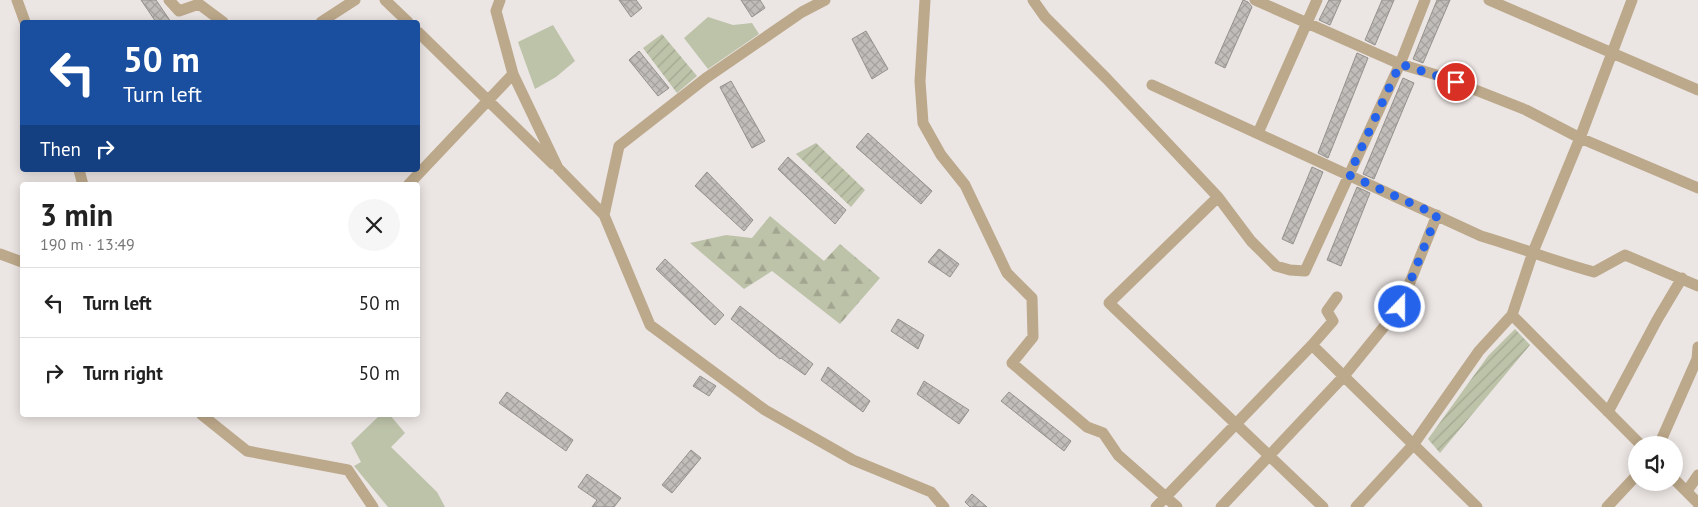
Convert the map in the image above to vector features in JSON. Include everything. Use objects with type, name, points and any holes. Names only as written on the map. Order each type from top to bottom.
[{"type":"street","points":[[16,0],[24,20]]},
{"type":"street","points":[[170,0],[179,11],[199,4],[220,20]]},
{"type":"street","points":[[324,20],[355,0]]},
{"type":"street","points":[[385,0],[406,20]]},
{"type":"street","points":[[500,0],[496,11],[513,74],[558,168]]},
{"type":"street","points":[[604,215],[619,146],[706,78],[802,12],[824,0]]},
{"type":"street","points":[[925,0],[920,81],[923,123],[940,155],[965,185],[1007,273],[1032,298],[1033,337],[1012,363],[1087,428],[1103,433],[1118,455],[1177,507]]},
{"type":"street","points":[[1033,0],[1045,18],[1107,79],[1218,197],[1252,241],[1276,266],[1304,271],[1400,64],[1425,0]]},
{"type":"street","points":[[1255,0],[1400,64],[1440,76],[1526,110],[1580,138],[1698,188]]},
{"type":"street","points":[[1258,133],[1316,0]]},
{"type":"street","points":[[1356,507],[1413,445],[1479,351],[1512,315],[1533,252],[1580,138],[1632,0]]},
{"type":"street","points":[[1492,1],[1698,90]]},
{"type":"street","points":[[420,34],[604,215],[650,325],[765,410],[853,460],[931,492],[944,507]]},
{"type":"street","points":[[411,182],[513,74]]},
{"type":"street","points":[[1152,85],[1482,236],[1573,267],[1594,272],[1625,255],[1698,286]]},
{"type":"street","points":[[1218,197],[1108,303],[1323,507]]},
{"type":"street","points":[[1221,507],[1344,376],[1400,307],[1437,215]]},
{"type":"street","points":[[0,254],[20,261]]},
{"type":"street","points":[[1608,412],[1656,320],[1682,278]]},
{"type":"street","points":[[1156,507],[1333,321],[1327,311],[1337,297]]},
{"type":"street","points":[[1512,315],[1631,436]]},
{"type":"street","points":[[1312,345],[1477,507]]},
{"type":"street","points":[[1663,436],[1696,359],[1698,347]]},
{"type":"street","points":[[204,417],[247,451],[348,470],[373,507]]},
{"type":"street","points":[[1687,492],[1698,475]]},
{"type":"street","points":[[1607,507],[1628,485]]},
{"type":"street","points":[[1683,488],[1698,503]]},
{"type":"green space","points":[[708,17],[733,25],[752,23],[759,34],[708,69],[684,38]]},
{"type":"green space","points":[[553,25],[575,61],[556,77],[535,89],[518,42]]},
{"type":"green space","points":[[662,34],[697,76],[677,93],[643,48]]},
{"type":"green space","points":[[816,143],[865,190],[851,207],[796,154]]},
{"type":"green space","points":[[770,216],[824,261],[840,244],[880,278],[840,324],[772,271],[744,289],[690,243],[726,235],[752,238]]},
{"type":"green space","points":[[1515,329],[1530,345],[1440,453],[1428,439],[1488,356]]},
{"type":"green space","points":[[378,417],[392,417],[405,433],[391,447],[437,492],[445,507],[388,507],[354,466],[361,462],[351,443]]},
{"type":"building","points":[[141,0],[156,0],[170,20],[155,20]]},
{"type":"building","points":[[619,0],[636,0],[642,8],[631,17]]},
{"type":"building","points":[[741,0],[760,0],[765,8],[752,17]]},
{"type":"building","points":[[1243,0],[1252,7],[1225,68],[1215,63]]},
{"type":"building","points":[[1329,0],[1341,0],[1330,25],[1319,20]]},
{"type":"building","points":[[1382,0],[1394,0],[1375,45],[1365,40]]},
{"type":"building","points":[[1437,0],[1450,0],[1423,63],[1413,59]]},
{"type":"building","points":[[866,31],[888,69],[872,79],[852,39]]},
{"type":"building","points":[[639,51],[669,88],[658,96],[629,60]]},
{"type":"building","points":[[1357,53],[1368,58],[1328,158],[1318,153]]},
{"type":"building","points":[[1403,78],[1414,83],[1374,179],[1363,174]]},
{"type":"building","points":[[731,81],[765,141],[752,148],[720,87]]},
{"type":"building","points":[[868,133],[932,191],[921,204],[856,147]]},
{"type":"building","points":[[788,157],[846,210],[835,224],[778,169]]},
{"type":"building","points":[[1312,167],[1323,172],[1293,244],[1282,239]]},
{"type":"building","points":[[707,172],[753,220],[744,231],[695,186]]},
{"type":"building","points":[[1357,187],[1370,193],[1341,266],[1327,260]]},
{"type":"building","points":[[939,249],[959,264],[950,277],[928,262]]},
{"type":"building","points":[[665,259],[724,315],[715,325],[656,269]]},
{"type":"building","points":[[740,306],[813,364],[805,375],[780,359],[731,319]]},
{"type":"building","points":[[898,319],[924,335],[918,349],[891,331]]},
{"type":"building","points":[[828,367],[870,401],[863,412],[821,380]]},
{"type":"building","points":[[700,376],[716,386],[709,396],[693,386]]},
{"type":"building","points":[[924,381],[969,410],[959,424],[917,394]]},
{"type":"building","points":[[507,392],[573,440],[566,451],[499,403]]},
{"type":"building","points":[[1009,392],[1071,441],[1064,451],[1001,401]]},
{"type":"building","points":[[691,450],[701,458],[672,493],[662,485]]},
{"type":"building","points":[[587,474],[621,498],[614,507],[592,507],[597,500],[578,487]]},
{"type":"building","points":[[972,494],[987,507],[970,507],[965,502]]},
{"type":"route","points":[[1400,307],[1437,215],[1349,175],[1400,64],[1456,82]]}]
